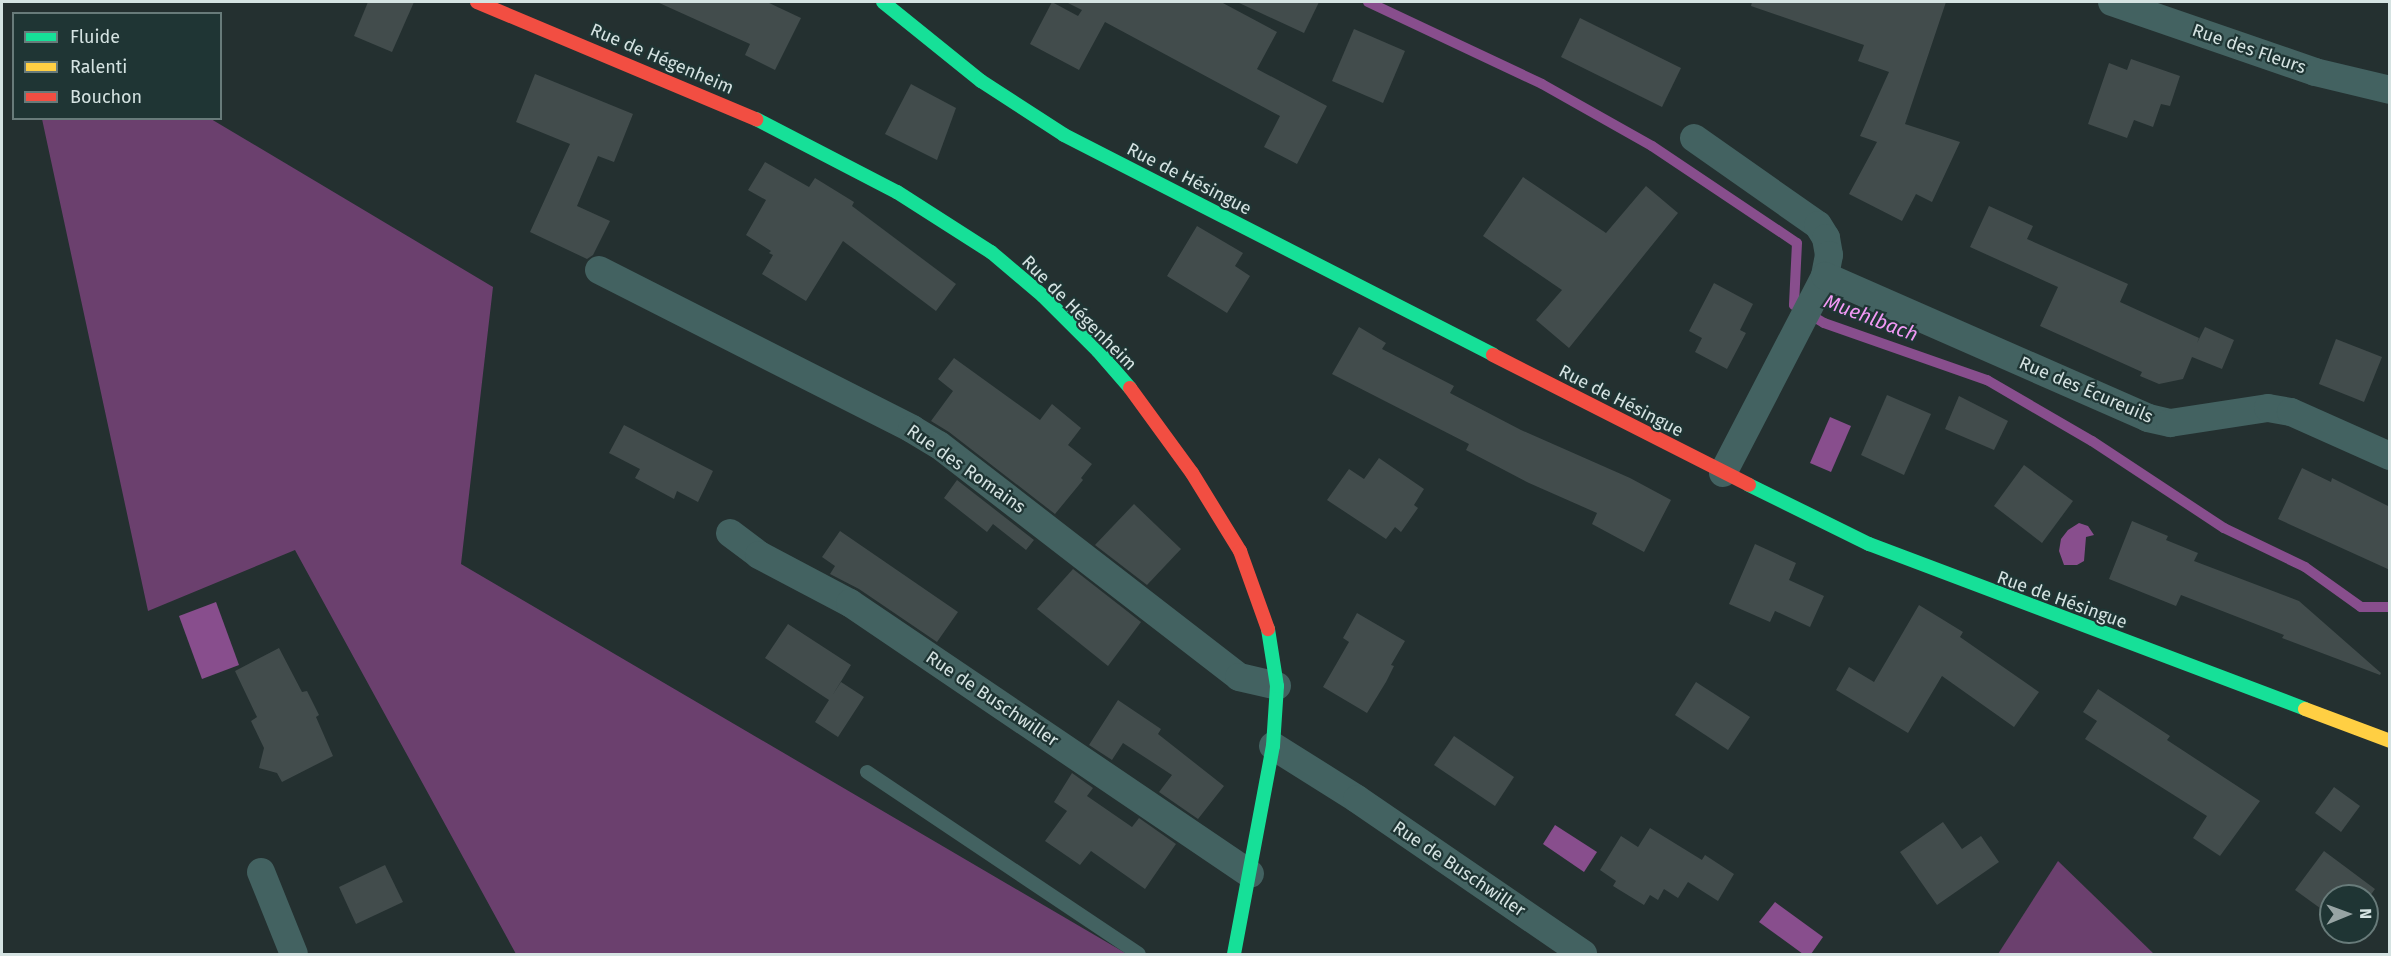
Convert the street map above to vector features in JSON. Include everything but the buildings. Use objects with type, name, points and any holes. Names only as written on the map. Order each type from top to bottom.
[{"type":"street","name":"Rue de Hégenheim","points":[[477,2],[732,108],[842,161],[947,222],[990,252],[1043,296],[1098,351],[1134,393],[1222,519],[1240,550],[1266,619],[1277,686],[1273,746],[1250,874]]},
{"type":"street","name":"Rue de Hésingue","points":[[883,2],[981,81],[1064,135],[1723,473],[1869,544],[1972,585],[2390,741]]},
{"type":"street","name":"Rue des Fleurs","points":[[2112,2],[2315,72],[2390,90]]},
{"type":"street","points":[[1694,138],[1818,225],[1826,238],[1828,255],[1821,283],[1723,473]]},
{"type":"street","name":"Rue des Romains","points":[[599,270],[930,440],[1239,677],[1277,686]]},
{"type":"street","name":"Rue des Écureuils","points":[[1821,283],[2148,418],[2170,423],[2268,408],[2291,412],[2390,456]]},
{"type":"street","name":"Rue de Buschwiller","points":[[730,533],[759,555],[850,603],[1250,874]]},
{"type":"street","name":"Rue de Buschwiller","points":[[1273,746],[1357,799],[1583,954]]},
{"type":"street","points":[[261,872],[294,954]]},
{"type":"street","points":[[1234,954],[1250,874]]},
{"type":"lane","points":[[867,772],[1139,954]]},
{"type":"shaded area","points":[[42,120],[213,120],[493,287],[461,564],[1127,954],[516,954],[295,550],[148,611]]},
{"type":"shaded area","points":[[1830,417],[1851,426],[1831,472],[1810,463]]},
{"type":"shaded area","points":[[2079,523],[2088,526],[2094,535],[2086,537],[2084,561],[2077,565],[2064,565],[2059,551],[2061,539],[2068,530]]},
{"type":"shaded area","points":[[216,602],[239,665],[202,679],[179,616]]},
{"type":"shaded area","points":[[1555,825],[1597,852],[1584,872],[1543,844]]},
{"type":"shaded area","points":[[2058,861],[2154,954],[1998,954]]},
{"type":"shaded area","points":[[1775,902],[1823,937],[1811,954],[1803,954],[1759,922]]},
{"type":"waterway","name":"Muehlbach","points":[[1368,2],[1542,84],[1652,146],[1797,243],[1794,305],[1824,323],[1987,380],[2092,441],[2224,528],[2305,567],[2361,607],[2390,607]]},
{"type":"traffic: fast","points":[[883,2],[981,81],[1064,135],[1493,355]]},
{"type":"traffic: fast","points":[[756,119],[897,192],[991,252],[1043,296],[1098,351],[1130,388]]},
{"type":"traffic: fast","points":[[1749,485],[1869,544],[2305,709]]},
{"type":"traffic: fast","points":[[1234,954],[1273,746],[1277,686],[1268,629]]},
{"type":"traffic: slow","points":[[2305,709],[2390,741]]},
{"type":"traffic: jam","points":[[477,2],[756,119]]},
{"type":"traffic: jam","points":[[1493,355],[1749,485]]},
{"type":"traffic: jam","points":[[1130,388],[1192,473],[1240,551],[1268,629]]}]
